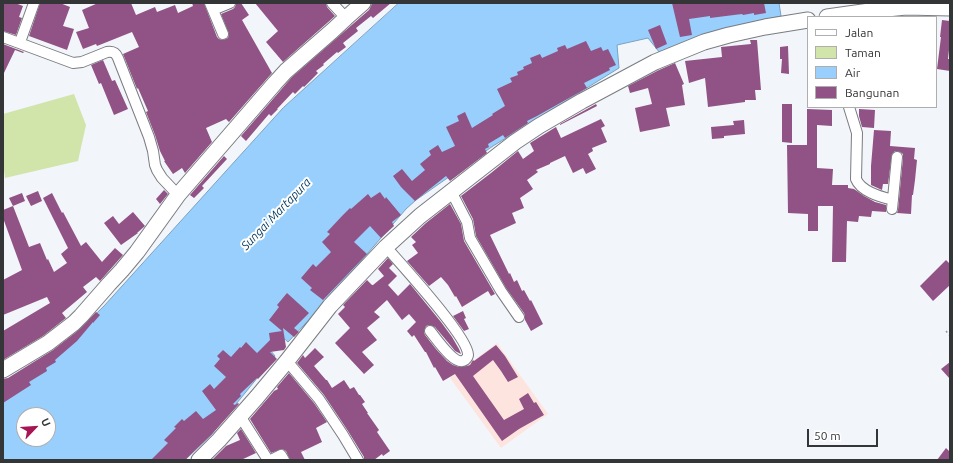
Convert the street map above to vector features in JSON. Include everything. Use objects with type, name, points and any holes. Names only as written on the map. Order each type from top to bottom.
[{"type":"street","points":[[20,42],[34,3]]},
{"type":"street","points":[[223,34],[212,7],[230,3]]},
{"type":"street","points":[[332,3],[346,18]]},
{"type":"street","points":[[3,370],[48,343],[81,316],[137,252],[178,195],[286,71],[363,3]]},
{"type":"street","points":[[848,16],[906,7],[950,8]]},
{"type":"street","points":[[199,460],[240,416],[287,361],[330,306],[386,247],[420,216],[515,142],[582,100],[655,62],[704,42],[729,35],[807,20]]},
{"type":"street","points":[[3,37],[20,42],[73,63],[82,62],[111,52],[117,55],[149,138],[155,165],[162,178],[178,195]]},
{"type":"street","points":[[849,108],[857,133],[856,180],[865,189],[878,195],[893,205],[897,157]]},
{"type":"street","points":[[451,191],[467,222],[470,238],[492,277],[519,317]]},
{"type":"street","points":[[386,247],[451,323],[466,348],[468,358],[461,361],[454,359],[430,331]]},
{"type":"street","points":[[287,361],[319,399],[358,460]]},
{"type":"street","points":[[240,416],[268,460]]},
{"type":"street","points":[[271,460],[281,455],[284,460]]},
{"type":"path","points":[[946,331],[950,336]]},
{"type":"shaded area","points":[[497,343],[548,414],[501,448],[450,378]]},
{"type":"green space","points":[[74,94],[86,125],[78,161],[5,178],[3,162],[3,114]]},
{"type":"water","name":"Sungai Martapura","points":[[399,3],[779,3],[781,16],[740,25],[660,53],[648,38],[617,45],[619,68],[493,146],[416,200],[406,209],[322,306],[288,342],[278,333],[266,345],[275,356],[211,435],[185,460],[3,460],[3,389],[48,360],[104,306],[283,108]]},
{"type":"building","points":[[3,3],[15,3],[23,6],[19,17],[22,18],[16,35],[3,31]]},
{"type":"building","points":[[40,3],[60,3],[70,7],[63,26],[74,29],[67,50],[29,36]]},
{"type":"building","points":[[98,3],[131,3],[136,15],[155,7],[157,12],[175,5],[178,13],[193,6],[192,3],[204,3],[217,37],[223,40],[228,38],[229,34],[221,14],[233,9],[236,3],[241,3],[249,15],[242,20],[272,73],[229,122],[226,119],[206,128],[212,142],[185,173],[182,168],[173,174],[164,161],[146,112],[148,111],[138,88],[137,89],[123,54],[139,47],[132,32],[97,46],[96,44],[83,49],[76,32],[89,28],[82,10]]},
{"type":"building","points":[[255,3],[326,3],[327,7],[335,16],[283,62],[266,42],[278,31]]},
{"type":"building","points":[[372,3],[391,3],[373,18],[371,16],[356,28],[358,31],[343,43],[346,47],[338,53],[337,52],[323,64],[324,65],[316,71],[318,73],[304,87],[303,86],[295,94],[293,92],[271,116],[269,114],[246,141],[241,136],[292,77],[369,10]]},
{"type":"building","points":[[672,3],[764,3],[766,13],[710,18],[710,16],[689,19],[692,35],[680,37]]},
{"type":"building","points":[[942,20],[950,21],[948,59],[950,59],[950,71],[937,69]]},
{"type":"building","points":[[660,25],[667,44],[656,49],[648,30]]},
{"type":"building","points":[[750,40],[757,40],[761,90],[755,90],[756,100],[745,100],[745,102],[708,107],[705,78],[689,83],[685,61],[722,57],[721,47],[751,44]]},
{"type":"building","points":[[586,41],[591,51],[601,47],[603,51],[608,49],[616,65],[609,68],[610,70],[584,83],[587,88],[527,121],[528,123],[505,138],[503,135],[488,144],[489,147],[485,149],[487,153],[450,181],[446,176],[415,201],[401,187],[393,176],[402,169],[412,181],[425,170],[420,164],[431,155],[429,151],[438,145],[442,152],[455,146],[446,127],[459,121],[457,116],[465,112],[472,128],[505,106],[497,89],[512,82],[510,78],[518,75],[517,72],[524,69],[523,67],[532,63],[530,58],[540,54],[542,58],[558,51],[557,48],[565,45],[567,49]]},
{"type":"building","points":[[3,44],[24,52],[15,50],[3,75]]},
{"type":"building","points":[[788,46],[789,74],[781,73],[782,59],[780,59],[780,47]]},
{"type":"building","points":[[103,60],[112,81],[115,80],[128,109],[114,115],[101,83],[99,84],[91,65]]},
{"type":"building","points":[[675,63],[684,84],[682,85],[685,105],[666,108],[670,126],[640,132],[635,108],[652,104],[648,88],[630,93],[628,86]]},
{"type":"building","points":[[596,104],[597,106],[560,125],[560,124]]},
{"type":"building","points":[[782,104],[792,104],[792,143],[782,142]]},
{"type":"building","points":[[807,109],[832,110],[832,126],[817,125],[817,168],[833,169],[832,185],[848,185],[848,188],[854,189],[875,202],[886,205],[886,212],[872,211],[871,217],[859,216],[858,222],[847,221],[846,262],[832,262],[833,206],[818,206],[818,231],[808,231],[808,214],[788,213],[787,145],[807,145]]},
{"type":"building","points":[[859,109],[875,110],[874,128],[862,127]]},
{"type":"building","points":[[601,119],[605,126],[601,128],[607,142],[592,148],[593,151],[588,154],[596,169],[586,174],[583,168],[573,173],[565,156],[536,170],[538,172],[527,180],[533,189],[520,198],[524,208],[512,213],[516,223],[490,235],[509,274],[510,273],[514,282],[517,280],[522,291],[524,290],[530,301],[531,300],[543,324],[531,331],[525,320],[524,313],[506,288],[476,236],[473,219],[461,196],[518,151],[523,159],[534,151],[530,143],[556,127],[561,138]]},
{"type":"building","points":[[744,120],[745,134],[712,139],[711,127],[734,125],[733,121]]},
{"type":"building","points":[[874,130],[891,131],[890,146],[915,148],[914,159],[917,160],[911,214],[897,213],[903,154],[895,151],[892,154],[888,184],[883,184],[882,190],[871,185]]},
{"type":"building","points":[[224,156],[227,159],[202,186],[204,188],[194,198],[190,195]]},
{"type":"building","points":[[164,190],[168,194],[160,204],[156,199]]},
{"type":"building","points":[[38,191],[42,201],[31,206],[26,196]]},
{"type":"building","points":[[380,192],[401,215],[392,222],[394,226],[381,238],[370,226],[354,242],[367,254],[323,300],[310,290],[312,288],[301,278],[313,264],[316,267],[331,252],[322,242],[330,234],[327,232],[350,208],[351,209],[368,194],[371,198]]},
{"type":"building","points":[[22,193],[25,201],[13,206],[9,198]]},
{"type":"building","points":[[52,193],[81,246],[86,242],[102,262],[115,248],[123,255],[100,281],[96,277],[83,287],[87,292],[62,313],[66,318],[43,336],[3,360],[3,331],[50,303],[47,297],[3,315],[3,280],[22,270],[3,218],[3,210],[13,206],[29,247],[40,243],[54,272],[67,263],[61,254],[68,248],[43,198]]},
{"type":"building","points":[[450,204],[461,224],[464,241],[495,294],[491,296],[488,291],[462,307],[456,296],[455,297],[441,277],[429,286],[407,261],[418,253],[412,245],[416,242],[411,237]]},
{"type":"building","points":[[133,212],[145,226],[121,245],[104,223],[113,216],[119,224]]},
{"type":"building","points":[[388,258],[393,264],[389,268],[397,276],[388,285],[398,296],[410,284],[441,322],[459,349],[461,354],[455,351],[435,327],[429,325],[426,326],[424,332],[425,335],[447,361],[459,367],[467,366],[470,365],[473,360],[474,361],[496,345],[505,356],[518,377],[508,382],[493,360],[473,376],[504,420],[524,409],[519,399],[528,393],[544,415],[519,429],[502,441],[455,374],[443,381],[414,335],[412,337],[407,331],[416,322],[409,314],[402,320],[387,300],[374,312],[380,317],[367,328],[377,340],[362,352],[374,365],[364,374],[335,343],[350,328],[338,314],[345,307],[343,305],[367,280],[373,285],[384,276],[378,269]]},
{"type":"building","points":[[946,260],[950,264],[950,285],[933,301],[920,286]]},
{"type":"building","points":[[287,293],[309,313],[294,328],[299,332],[294,337],[283,328],[286,347],[284,350],[270,352],[277,359],[258,379],[257,378],[240,394],[241,396],[233,404],[239,404],[212,434],[185,460],[151,460],[168,443],[164,440],[176,428],[174,427],[182,419],[184,421],[196,411],[203,419],[216,410],[202,391],[210,384],[214,389],[226,377],[214,366],[220,359],[217,356],[223,350],[231,357],[246,342],[257,353],[270,340],[269,333],[282,331],[269,320],[279,307],[277,305]]},
{"type":"building","points":[[463,311],[466,318],[464,319],[469,329],[464,331],[453,316]]},
{"type":"building","points":[[96,312],[100,315],[77,341],[55,360],[56,362],[46,368],[47,371],[29,382],[31,385],[3,403],[3,379],[8,378],[53,350],[80,329]]},
{"type":"building","points":[[315,348],[324,357],[314,366],[332,388],[344,380],[350,389],[354,387],[365,402],[362,404],[379,430],[377,432],[390,451],[383,456],[382,454],[374,460],[364,460],[364,457],[348,431],[324,395],[297,363],[303,355],[305,358]]},
{"type":"building","points":[[950,362],[950,379],[941,369]]},
{"type":"building","points":[[289,373],[314,403],[327,422],[316,428],[322,442],[301,452],[305,460],[290,460],[286,451],[282,449],[271,453],[250,419],[274,391],[278,389],[277,387]]},
{"type":"building","points":[[241,429],[256,453],[241,460],[212,460],[226,446],[240,440],[237,433]]},
{"type":"building","points":[[946,448],[950,452],[950,460],[937,460]]}]
